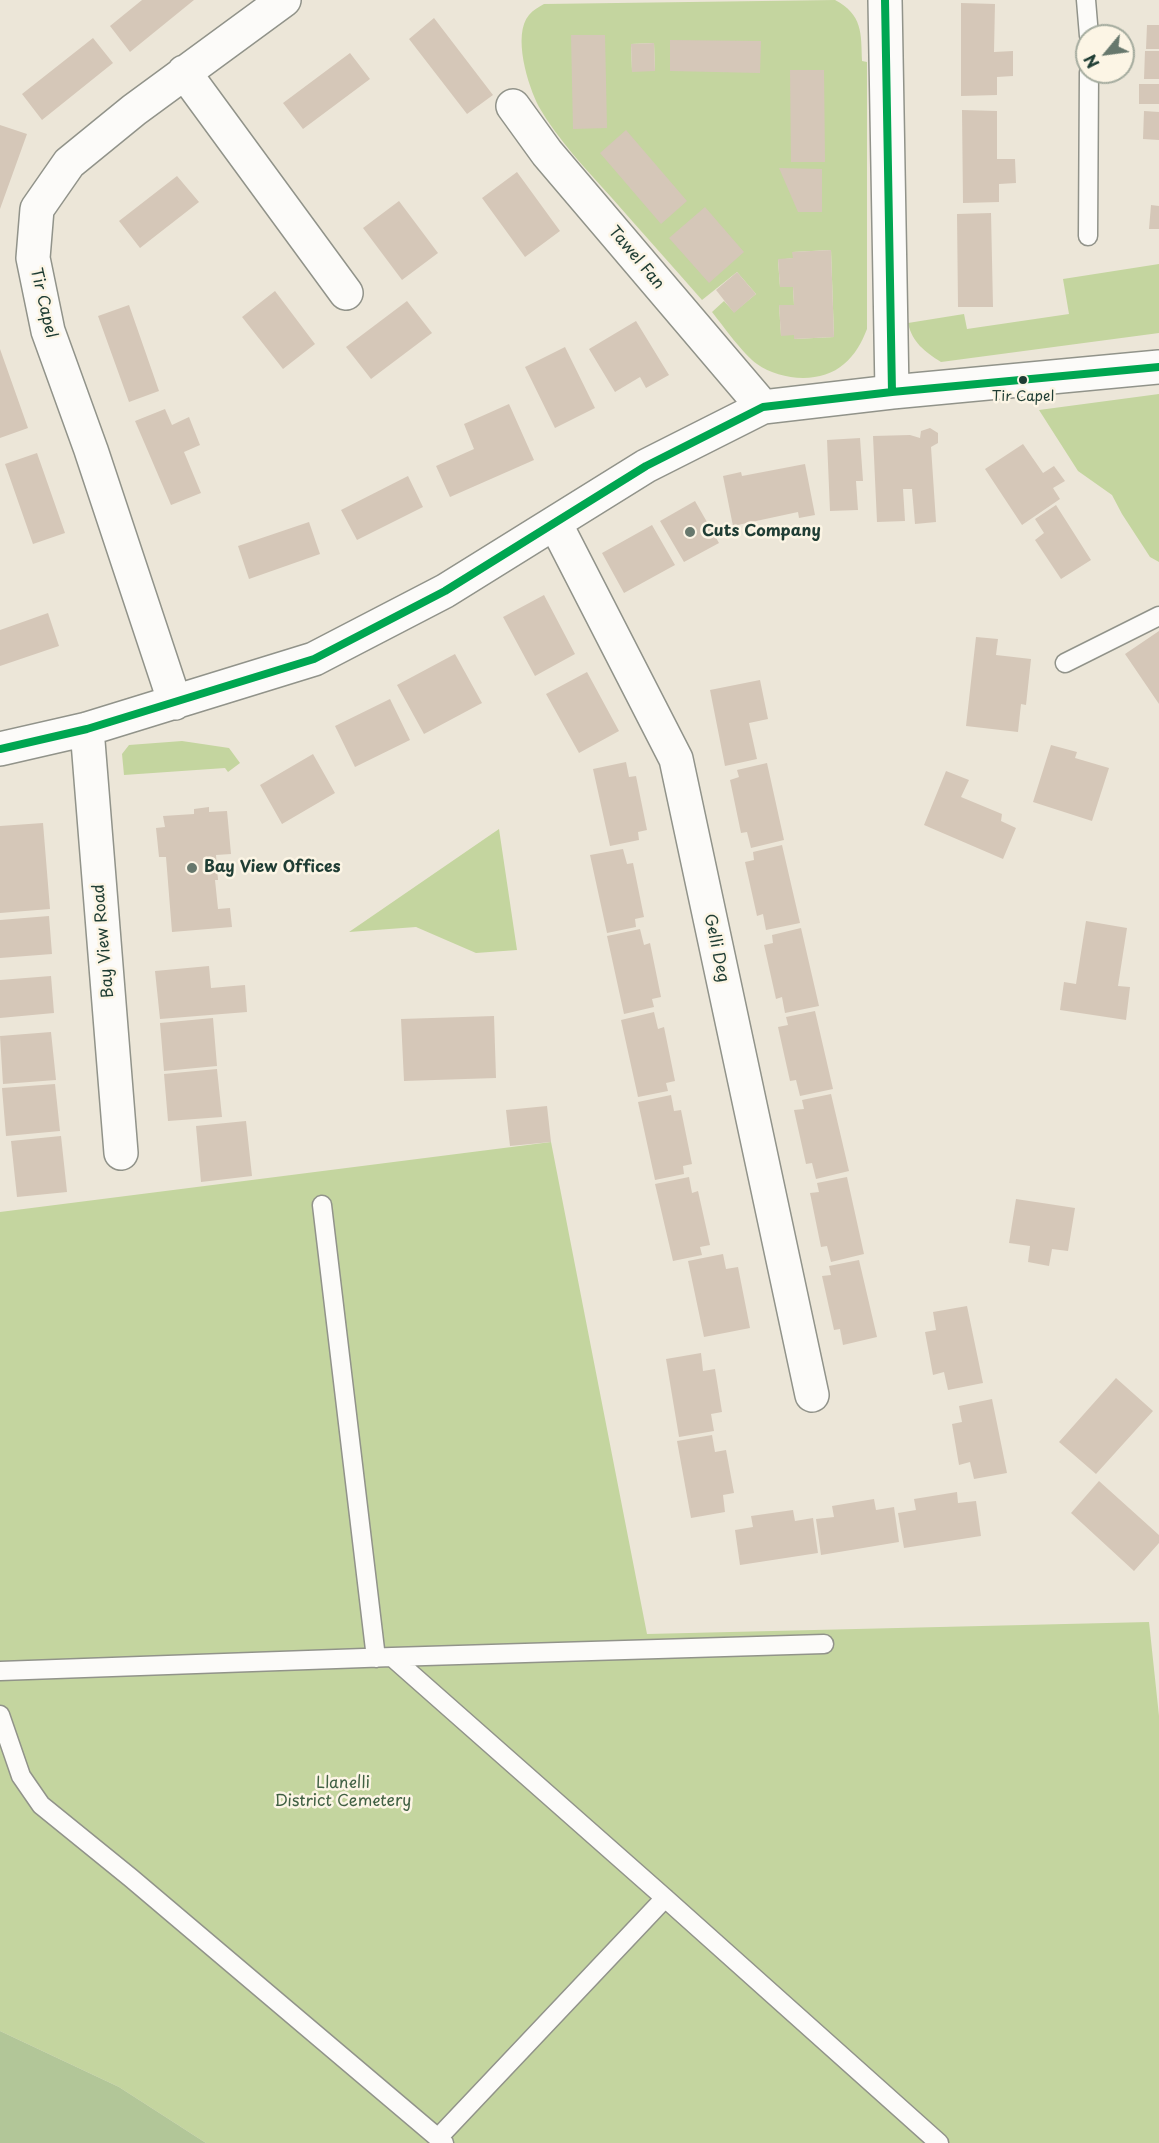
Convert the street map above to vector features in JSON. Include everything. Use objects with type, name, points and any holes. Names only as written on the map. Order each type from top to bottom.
[{"type":"street","name":"Tir Capel","points":[[175,703],[91,450],[48,331],[33,258],[37,209],[69,163],[184,72],[284,0]]},
{"type":"street","points":[[885,0],[892,392]]},
{"type":"street","points":[[184,72],[346,292]]},
{"type":"street","name":"Tawel Fan","points":[[513,106],[546,153],[763,407]]},
{"type":"street","points":[[0,749],[87,729],[314,659],[445,591],[646,466],[763,407],[892,392],[1159,367]]},
{"type":"street","name":"Gelli Deg","points":[[555,523],[676,759],[813,1395]]},
{"type":"street","name":"Bay View Road","points":[[87,729],[121,1153]]},
{"type":"lane","points":[[1086,0],[1088,24]]},
{"type":"lane","points":[[1088,236],[1089,84]]},
{"type":"lane","points":[[1065,663],[1159,616]]},
{"type":"lane","points":[[322,1205],[384,1658],[665,1898],[939,2143]]},
{"type":"lane","points":[[0,1671],[825,1644]]},
{"type":"lane","points":[[0,1715],[21,1776],[41,1805],[131,1878],[441,2141],[665,1898]]},
{"type":"green space","points":[[835,0],[851,12],[859,26],[862,61],[867,62],[867,329],[858,348],[844,364],[824,375],[801,378],[778,374],[757,364],[712,312],[724,301],[734,312],[756,294],[737,272],[702,300],[573,154],[539,107],[530,87],[523,61],[524,24],[531,13],[544,4]],"holes":[[[654,43],[655,71],[632,71],[631,44]],[[831,250],[834,337],[794,339],[794,335],[781,335],[779,305],[794,305],[793,287],[780,287],[778,260],[793,258],[793,252]]]},
{"type":"green space","points":[[1159,264],[1159,333],[941,362],[920,346],[908,323],[964,314],[967,329],[1069,314],[1063,279]]},
{"type":"green space","points":[[1159,394],[1159,562],[1150,557],[1112,495],[1078,471],[1039,410]]},
{"type":"green space","points":[[182,741],[229,748],[240,763],[228,772],[225,768],[124,775],[122,754],[129,745]]},
{"type":"green space","points":[[499,829],[517,950],[476,953],[416,927],[349,932]]},
{"type":"green space","name":"Llanelli District Cemetery","points":[[551,1142],[647,1634],[1149,1622],[1159,1716],[1159,2143],[206,2143],[119,2087],[0,2031],[0,1212]]},
{"type":"green space","points":[[0,2031],[119,2087],[206,2143],[0,2143]]},
{"type":"building","points":[[142,0],[194,0],[130,52],[110,26]]},
{"type":"building","points":[[961,3],[995,4],[994,52],[1013,51],[1013,76],[997,77],[997,95],[961,96]]},
{"type":"building","points":[[434,18],[493,95],[467,114],[409,39]]},
{"type":"building","points":[[1147,25],[1159,25],[1159,49],[1146,49]]},
{"type":"building","points":[[571,35],[605,35],[607,128],[573,129]]},
{"type":"building","points":[[93,38],[113,63],[42,120],[22,94]]},
{"type":"building","points":[[670,40],[761,41],[760,73],[670,71]]},
{"type":"building","points":[[654,43],[655,71],[632,72],[631,44]]},
{"type":"building","points":[[1145,51],[1159,51],[1159,79],[1144,79]]},
{"type":"building","points":[[350,53],[370,79],[303,129],[283,103]]},
{"type":"building","points":[[790,70],[824,70],[825,162],[791,162]]},
{"type":"building","points":[[1139,84],[1159,84],[1159,104],[1139,104]]},
{"type":"building","points":[[962,110],[997,111],[997,159],[1015,159],[1016,183],[999,184],[999,202],[963,203]]},
{"type":"building","points":[[1144,111],[1159,112],[1159,140],[1143,139]]},
{"type":"building","points":[[0,125],[27,134],[0,209]]},
{"type":"building","points":[[626,130],[687,201],[661,224],[600,153]]},
{"type":"building","points":[[779,168],[822,169],[822,212],[798,212]]},
{"type":"building","points":[[517,172],[560,231],[525,257],[482,198]]},
{"type":"building","points":[[177,176],[199,202],[140,248],[119,221]]},
{"type":"building","points":[[399,201],[438,253],[402,280],[363,228]]},
{"type":"building","points":[[1151,205],[1159,206],[1159,229],[1149,229]]},
{"type":"building","points":[[705,207],[744,252],[709,283],[669,238]]},
{"type":"building","points":[[991,213],[993,307],[958,307],[957,214]]},
{"type":"building","points":[[831,250],[834,337],[794,339],[794,335],[781,336],[779,305],[794,305],[793,287],[780,287],[778,259],[793,258],[792,252]]},
{"type":"building","points":[[737,272],[756,294],[734,313],[716,290]]},
{"type":"building","points":[[275,291],[315,344],[283,369],[242,317]]},
{"type":"building","points":[[407,301],[432,333],[371,379],[346,347]]},
{"type":"building","points":[[129,305],[159,391],[129,402],[98,316]]},
{"type":"building","points":[[636,321],[669,375],[646,388],[640,377],[615,392],[589,349]]},
{"type":"building","points":[[565,347],[595,408],[555,428],[525,367]]},
{"type":"building","points":[[0,349],[28,428],[0,438]]},
{"type":"building","points":[[509,404],[534,460],[450,497],[436,466],[474,449],[464,424]]},
{"type":"building","points":[[165,409],[172,425],[189,417],[200,445],[184,452],[201,493],[171,505],[135,421]]},
{"type":"building","points":[[930,428],[938,433],[938,443],[931,447],[936,522],[915,524],[912,489],[903,489],[905,521],[877,522],[873,436],[910,435],[920,438],[921,431]]},
{"type":"building","points":[[860,438],[863,481],[856,481],[858,510],[830,511],[827,440]]},
{"type":"building","points":[[1023,444],[1043,473],[1054,466],[1065,481],[1053,488],[1060,499],[1022,525],[985,469]]},
{"type":"building","points":[[37,453],[65,533],[33,544],[5,464]]},
{"type":"building","points":[[805,464],[815,515],[799,518],[798,512],[733,526],[723,476],[741,472],[742,476]]},
{"type":"building","points":[[408,476],[423,507],[357,540],[341,510]]},
{"type":"building","name":"Cuts Company","points":[[695,501],[719,543],[684,562],[660,521]]},
{"type":"building","points":[[1056,505],[1091,560],[1061,579],[1035,540],[1044,533],[1035,519]]},
{"type":"building","points":[[309,522],[320,554],[249,579],[238,546]]},
{"type":"building","points":[[652,525],[675,565],[624,593],[602,553]]},
{"type":"building","points":[[544,595],[575,654],[535,676],[503,617]]},
{"type":"building","points":[[48,613],[59,646],[0,666],[0,630]]},
{"type":"building","points":[[1159,631],[1159,704],[1125,654]]},
{"type":"building","points":[[976,637],[998,639],[996,655],[1031,659],[1026,705],[1021,704],[1018,732],[966,726]]},
{"type":"building","points":[[455,654],[482,703],[424,734],[397,685]]},
{"type":"building","points":[[587,672],[619,731],[579,753],[546,694]]},
{"type":"building","points":[[760,680],[768,719],[749,723],[757,759],[725,766],[710,690]]},
{"type":"building","points":[[390,699],[410,740],[355,767],[335,726]]},
{"type":"building","points":[[1051,745],[1077,752],[1075,758],[1109,768],[1092,821],[1033,802]]},
{"type":"building","points":[[313,754],[335,793],[282,824],[260,785]]},
{"type":"building","points":[[626,762],[629,777],[636,776],[647,830],[638,832],[639,840],[610,846],[593,769]]},
{"type":"building","points":[[767,763],[784,840],[751,848],[747,832],[741,833],[730,780],[739,777],[737,770]]},
{"type":"building","points":[[946,771],[969,780],[961,797],[1002,814],[1001,821],[1016,828],[1003,859],[924,825]]},
{"type":"building","name":"Bay View Offices","points":[[209,807],[209,812],[227,811],[231,854],[216,855],[218,880],[215,880],[218,909],[230,908],[232,927],[172,932],[166,857],[159,857],[156,828],[165,827],[163,816],[194,814],[194,809]]},
{"type":"building","points":[[43,823],[50,909],[0,913],[0,826]]},
{"type":"building","points":[[782,845],[800,923],[766,930],[763,914],[757,916],[745,862],[754,860],[753,852]]},
{"type":"building","points":[[623,849],[627,864],[633,863],[644,917],[635,919],[636,927],[607,933],[590,855]]},
{"type":"building","points":[[49,916],[52,954],[0,958],[0,920]]},
{"type":"building","points":[[1086,921],[1127,928],[1118,986],[1130,987],[1126,1020],[1060,1010],[1064,982],[1076,984]]},
{"type":"building","points":[[801,928],[819,1006],[785,1013],[782,997],[776,999],[764,945],[773,943],[772,935]]},
{"type":"building","points":[[640,929],[644,945],[650,943],[661,997],[652,999],[654,1007],[624,1014],[607,936]]},
{"type":"building","points":[[209,966],[211,988],[245,985],[247,1012],[160,1019],[155,971]]},
{"type":"building","points":[[51,976],[54,1013],[0,1018],[0,980]]},
{"type":"building","points":[[815,1011],[833,1089],[800,1096],[796,1080],[790,1081],[778,1027],[788,1025],[786,1017]]},
{"type":"building","points":[[654,1012],[658,1029],[664,1027],[675,1081],[666,1083],[668,1091],[638,1097],[621,1020]]},
{"type":"building","points":[[494,1016],[496,1078],[404,1081],[401,1019]]},
{"type":"building","points":[[213,1018],[217,1066],[164,1071],[160,1023]]},
{"type":"building","points":[[51,1032],[56,1080],[3,1084],[0,1036]]},
{"type":"building","points":[[217,1069],[222,1117],[168,1121],[164,1074]]},
{"type":"building","points":[[55,1084],[60,1131],[6,1136],[2,1088]]},
{"type":"building","points":[[831,1094],[849,1171],[816,1179],[812,1163],[806,1164],[794,1110],[804,1109],[802,1100]]},
{"type":"building","points":[[671,1095],[674,1111],[681,1110],[692,1164],[683,1166],[684,1174],[655,1180],[638,1102]]},
{"type":"building","points":[[547,1106],[551,1142],[510,1146],[506,1110]]},
{"type":"building","points":[[246,1121],[252,1176],[201,1182],[196,1126]]},
{"type":"building","points":[[61,1136],[67,1192],[17,1197],[11,1141]]},
{"type":"building","points":[[689,1177],[692,1193],[698,1191],[710,1245],[700,1247],[702,1255],[673,1261],[655,1184]]},
{"type":"building","points":[[847,1177],[864,1254],[831,1262],[827,1246],[821,1247],[810,1193],[819,1192],[817,1183]]},
{"type":"building","points":[[1016,1199],[1075,1208],[1068,1251],[1052,1249],[1049,1266],[1028,1262],[1030,1246],[1009,1243]]},
{"type":"building","points":[[723,1254],[726,1269],[738,1267],[750,1328],[704,1337],[688,1261]]},
{"type":"building","points":[[859,1260],[877,1337],[843,1345],[840,1329],[834,1330],[822,1276],[831,1275],[829,1266]]},
{"type":"building","points":[[967,1306],[983,1383],[948,1390],[944,1372],[933,1375],[925,1332],[936,1330],[933,1312]]},
{"type":"building","points":[[701,1353],[703,1371],[715,1369],[722,1412],[711,1414],[714,1431],[679,1437],[666,1359]]},
{"type":"building","points":[[1116,1378],[1153,1411],[1096,1474],[1059,1442]]},
{"type":"building","points":[[992,1399],[1007,1473],[974,1479],[970,1462],[959,1465],[952,1424],[962,1422],[959,1406]]},
{"type":"building","points":[[712,1435],[715,1452],[726,1450],[734,1493],[723,1495],[725,1512],[691,1518],[677,1441]]},
{"type":"building","points":[[1099,1481],[1159,1535],[1159,1543],[1134,1571],[1071,1513]]},
{"type":"building","points":[[957,1492],[958,1503],[976,1501],[981,1536],[904,1548],[898,1513],[916,1510],[914,1499]]},
{"type":"building","points":[[874,1499],[876,1510],[894,1507],[899,1542],[821,1555],[816,1519],[834,1517],[832,1506]]},
{"type":"building","points":[[793,1510],[795,1521],[813,1518],[818,1553],[740,1565],[735,1530],[753,1527],[751,1516]]},
{"type":"transit line","points":[[885,0],[892,392]]},
{"type":"transit line","points":[[0,749],[87,729],[314,659],[445,591],[646,466],[763,407],[892,392],[1159,367]]},
{"type":"place","name":"Tir Capel","points":[[1023,380]]},
{"type":"place","name":"Cuts Company","points":[[690,532]]},
{"type":"place","name":"Bay View Offices","points":[[192,868]]}]
